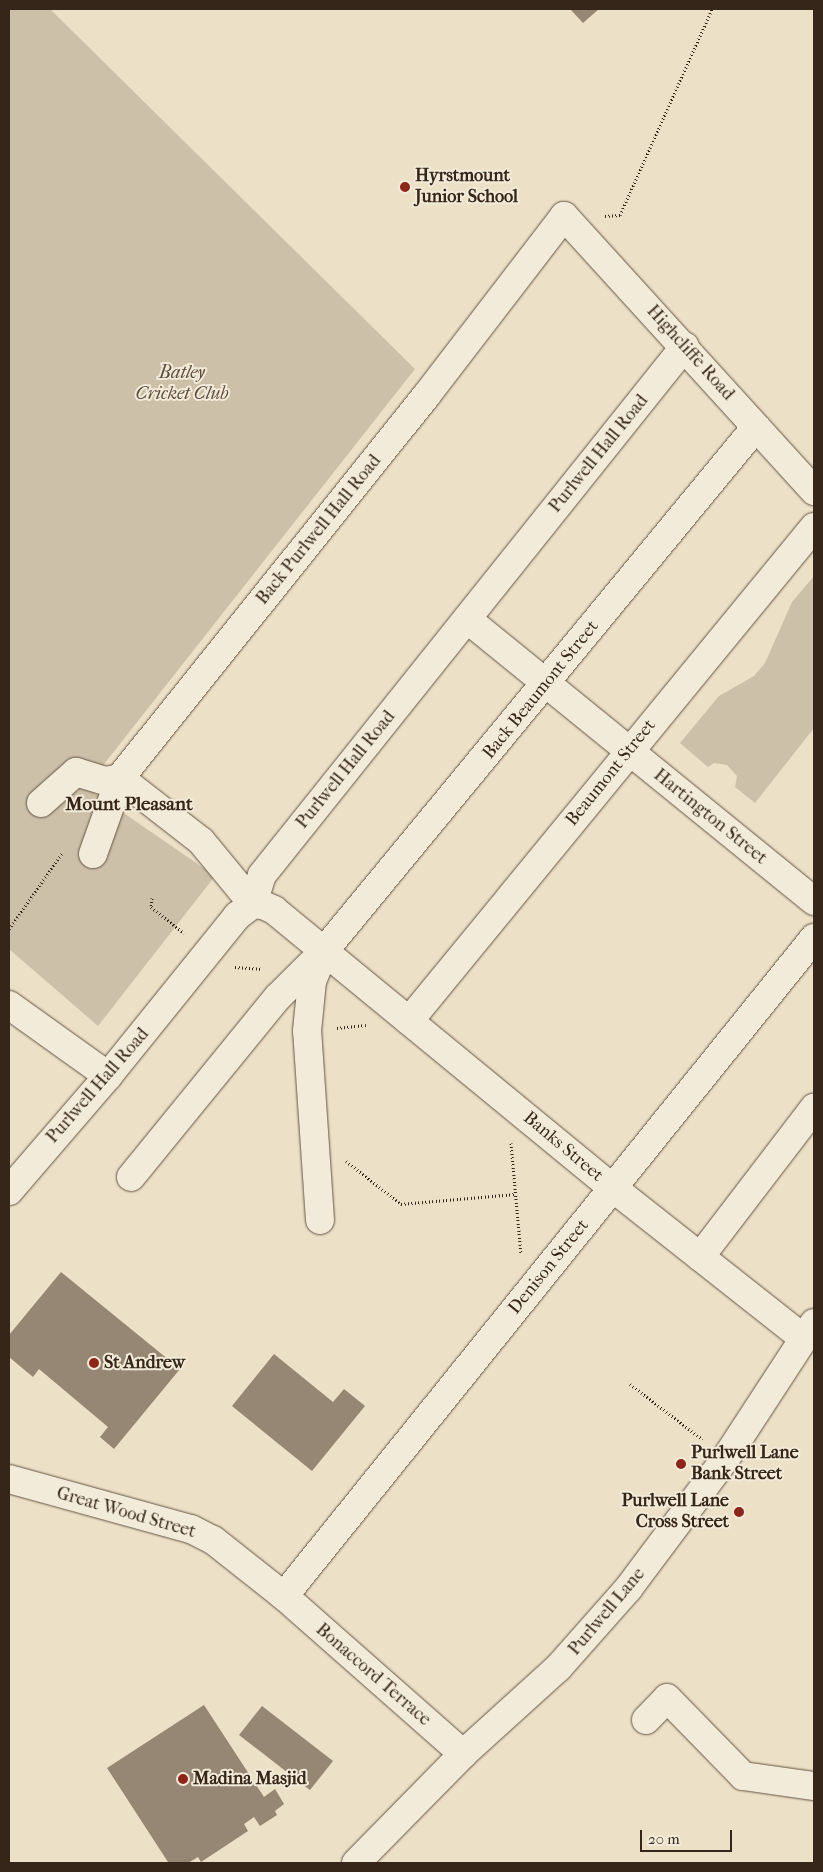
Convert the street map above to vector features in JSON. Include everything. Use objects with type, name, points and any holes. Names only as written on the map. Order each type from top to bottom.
[{"type":"street","name":"Highcliffe Road","points":[[564,216],[685,346],[814,492]]},
{"type":"street","name":"Back Purlwell Hall Road","points":[[93,854],[120,778],[432,388],[564,216]]},
{"type":"street","name":"Purlwell Hall Road","points":[[9,1191],[108,1076],[199,966],[237,916],[253,904],[262,875],[685,346]]},
{"type":"street","name":"Back Beaumont Street","points":[[324,951],[756,427]]},
{"type":"street","name":"Beaumont Street","points":[[409,1021],[814,526]]},
{"type":"street","name":"Hartington Street","points":[[467,619],[814,901]]},
{"type":"street","points":[[41,803],[76,772],[106,781],[120,778],[201,841],[253,904]]},
{"type":"street","name":"Banks Street","points":[[253,904],[274,910],[612,1188],[700,1257],[809,1331]]},
{"type":"street","name":"Denison Street","points":[[284,1596],[814,938]]},
{"type":"street","points":[[320,1220],[306,1031],[312,981],[324,951]]},
{"type":"street","points":[[131,1177],[278,997],[324,951]]},
{"type":"street","points":[[9,1005],[108,1076]]},
{"type":"street","points":[[700,1257],[814,1108]]},
{"type":"street","name":"Purlwell Lane","points":[[356,1863],[463,1754],[558,1668],[628,1589],[726,1458],[809,1331]]},
{"type":"street","name":"Great Wood Street","points":[[9,1480],[191,1529],[213,1540],[284,1596]]},
{"type":"street","name":"Bonaccord Terrace","points":[[284,1596],[463,1754]]},
{"type":"street","points":[[646,1720],[667,1698],[743,1776],[814,1786]]},
{"type":"path","points":[[564,216],[620,215],[712,9]]},
{"type":"path","points":[[152,898],[151,907],[183,931],[199,966]]},
{"type":"path","points":[[507,1101],[525,1296]]},
{"type":"path","points":[[315,1136],[401,1204],[515,1194]]},
{"type":"path","points":[[630,1384],[726,1458]]},
{"type":"green space","name":"Batley Cricket Club","points":[[9,9],[50,9],[415,369],[86,787],[215,876],[98,1026],[9,949]]},
{"type":"green space","points":[[814,576],[814,728],[755,803],[735,787],[737,776],[727,765],[714,763],[708,767],[680,743],[719,696],[754,676],[765,663],[792,602]]},
{"type":"building","points":[[570,9],[599,9],[583,23]]},
{"type":"building","name":"St Andrew","points":[[61,1272],[180,1369],[114,1449],[100,1437],[108,1427],[39,1369],[33,1377],[9,1357],[9,1335]]},
{"type":"building","points":[[274,1354],[333,1402],[344,1389],[365,1406],[312,1471],[232,1406]]},
{"type":"building","name":"Madina Masjid","points":[[204,1705],[264,1797],[275,1789],[284,1804],[275,1811],[277,1815],[260,1826],[254,1817],[244,1824],[248,1831],[201,1862],[198,1857],[188,1863],[166,1863],[168,1862],[107,1768]]},
{"type":"building","points":[[262,1706],[333,1761],[310,1790],[239,1735]]},
{"type":"place","name":"Hyrstmount Junior School","points":[[405,187]]},
{"type":"place","name":"St Andrew","points":[[94,1363]]},
{"type":"place","name":"Purlwell Lane Bank Street","points":[[681,1464]]},
{"type":"place","name":"Purlwell Lane Cross Street","points":[[739,1512]]},
{"type":"place","name":"Madina Masjid","points":[[183,1779]]},
{"type":"district","name":"Mount Pleasant","points":[[129,805]]}]
